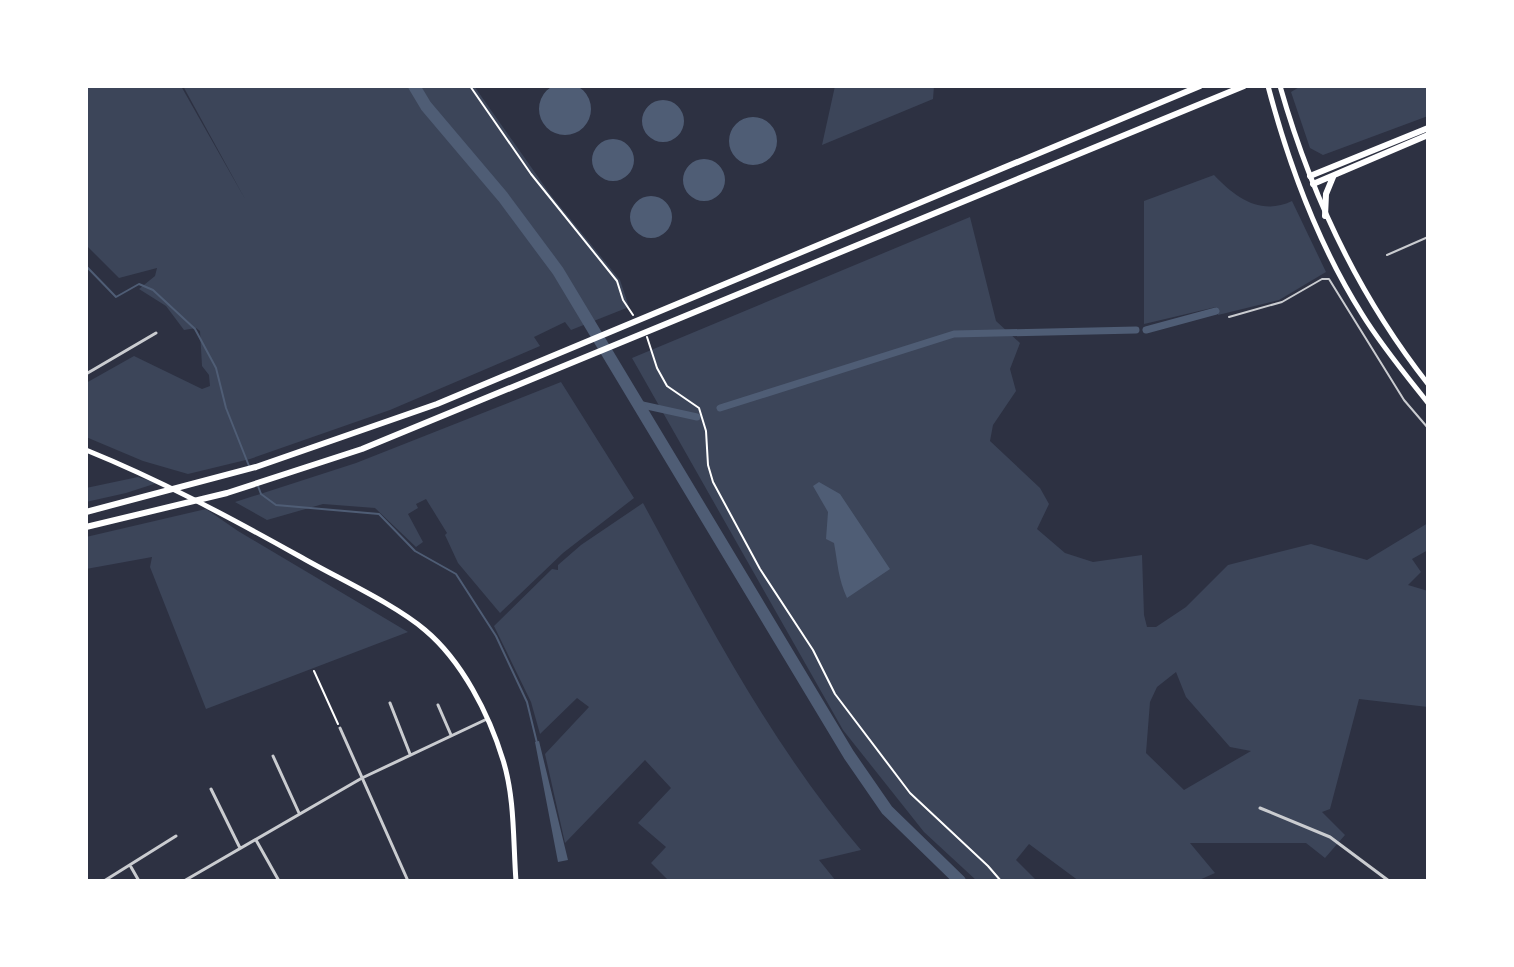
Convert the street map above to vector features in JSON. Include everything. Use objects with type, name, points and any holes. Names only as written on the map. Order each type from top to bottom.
[{"type":"highway","points":[[86,512],[256,467],[437,404],[1200,86]]},
{"type":"highway","points":[[86,527],[181,506],[362,449],[1244,86]]},
{"type":"highway","points":[[1310,176],[1428,128]]},
{"type":"highway","points":[[1313,184],[1428,135]]},
{"type":"highway","points":[[1325,216],[1326,194],[1334,177]]},
{"type":"main road","points":[[1268,86],[1297,180],[1321,239],[1362,315],[1428,403]]},
{"type":"main road","points":[[1280,86],[1325,216],[1376,314],[1428,384]]},
{"type":"main road","points":[[1297,180],[1310,176]]},
{"type":"main road","points":[[1301,189],[1313,184]]},
{"type":"main road","points":[[86,450],[149,475],[226,515],[403,615],[445,650],[487,719],[506,773],[516,881]]},
{"type":"street","points":[[86,374],[156,333]]},
{"type":"street","points":[[390,703],[410,754]]},
{"type":"street","points":[[438,705],[451,735]]},
{"type":"street","points":[[184,881],[362,778],[487,719]]},
{"type":"street","points":[[340,728],[408,881]]},
{"type":"street","points":[[273,756],[299,813]]},
{"type":"street","points":[[211,789],[240,848]]},
{"type":"street","points":[[1260,808],[1330,837],[1389,881]]},
{"type":"street","points":[[104,881],[176,836]]},
{"type":"street","points":[[256,840],[279,881]]},
{"type":"street","points":[[130,865],[139,881]]},
{"type":"lane","points":[[1387,255],[1428,237]]},
{"type":"lane","points":[[1229,317],[1282,302],[1322,279],[1329,279],[1404,400],[1428,428]]},
{"type":"path","points":[[470,86],[531,174],[617,281],[623,300],[641,319]]},
{"type":"path","points":[[649,331],[657,368],[667,386],[699,408],[706,431],[708,465],[713,482],[760,569],[813,650],[835,694],[910,793],[1001,881]]},
{"type":"path","points":[[314,671],[340,728]]},
{"type":"shaded area","points":[[565,83],[583,91],[591,109],[583,127],[565,135],[547,127],[539,109],[547,91]]},
{"type":"shaded area","points":[[86,86],[181,86],[245,199],[183,86],[474,86],[550,194],[620,280],[629,307],[571,330],[565,322],[534,337],[540,346],[390,410],[250,459],[188,474],[143,461],[86,437],[86,383],[134,356],[202,389],[210,386],[209,375],[202,366],[200,331],[196,328],[184,330],[166,306],[139,289],[155,276],[157,268],[119,278],[86,245]]},
{"type":"shaded area","points":[[835,86],[934,86],[933,99],[822,145]]},
{"type":"shaded area","points":[[1301,86],[1428,86],[1428,116],[1323,155],[1310,148],[1291,92]]},
{"type":"shaded area","points":[[663,100],[678,106],[684,121],[678,136],[663,142],[648,136],[642,121],[648,106]]},
{"type":"shaded area","points":[[753,117],[770,124],[777,141],[770,158],[753,165],[736,158],[729,141],[736,124]]},
{"type":"shaded area","points":[[613,139],[628,145],[634,160],[628,175],[613,181],[598,175],[592,160],[598,145]]},
{"type":"shaded area","points":[[704,159],[719,165],[725,180],[719,195],[704,201],[689,195],[683,180],[689,165]]},
{"type":"shaded area","points":[[1214,175],[1240,197],[1259,205],[1281,205],[1292,201],[1326,272],[1279,300],[1218,315],[1216,307],[1144,324],[1144,201]]},
{"type":"shaded area","points":[[651,196],[666,202],[672,217],[666,232],[651,238],[636,232],[630,217],[636,202]]},
{"type":"shaded area","points":[[970,217],[996,321],[1020,343],[1010,369],[1016,391],[993,425],[990,441],[1040,488],[1049,504],[1037,529],[1065,553],[1093,562],[1142,555],[1144,615],[1147,627],[1156,627],[1186,607],[1228,565],[1311,544],[1367,560],[1428,523],[1428,550],[1412,559],[1421,572],[1408,585],[1428,591],[1428,707],[1359,699],[1330,809],[1322,812],[1345,835],[1325,858],[1306,843],[1190,843],[1215,873],[1197,881],[1079,881],[1029,844],[1016,860],[1037,881],[977,881],[924,832],[843,730],[632,358]],"holes":[[[1176,672],[1186,697],[1230,747],[1251,751],[1184,790],[1146,753],[1150,702],[1157,687]]]},
{"type":"shaded area","points":[[561,382],[634,498],[563,553],[500,613],[458,563],[445,535],[447,533],[426,499],[416,504],[418,508],[408,514],[423,542],[416,547],[375,508],[323,504],[267,520],[235,502],[356,463]]},
{"type":"shaded area","points":[[138,477],[157,483],[86,502],[86,488]]},
{"type":"shaded area","points":[[819,482],[840,494],[890,569],[847,598],[834,543],[826,539],[828,512],[813,486]]},
{"type":"shaded area","points":[[643,503],[717,638],[770,726],[861,850],[819,860],[836,881],[669,881],[651,863],[666,847],[638,823],[671,788],[645,760],[565,843],[545,754],[589,707],[577,698],[540,734],[531,702],[494,626],[552,569],[558,570],[558,565],[581,545]]},
{"type":"shaded area","points":[[206,509],[408,632],[206,709],[150,567],[152,557],[86,569],[86,537]]},
{"type":"shaded area","points":[[539,741],[568,860],[558,862],[535,742]]},
{"type":"waterway","points":[[414,86],[426,106],[503,197],[558,271],[849,755],[887,810],[960,881]]},
{"type":"waterway","points":[[86,266],[116,297],[139,284],[153,290],[195,329],[216,368],[226,408],[249,466]]},
{"type":"waterway","points":[[1146,330],[1216,311]]},
{"type":"waterway","points":[[720,408],[954,334],[1136,330]]},
{"type":"waterway","points":[[638,404],[697,417]]},
{"type":"waterway","points":[[258,486],[261,494],[276,505],[379,514],[415,551],[456,574],[496,636],[527,702],[537,743]]}]
